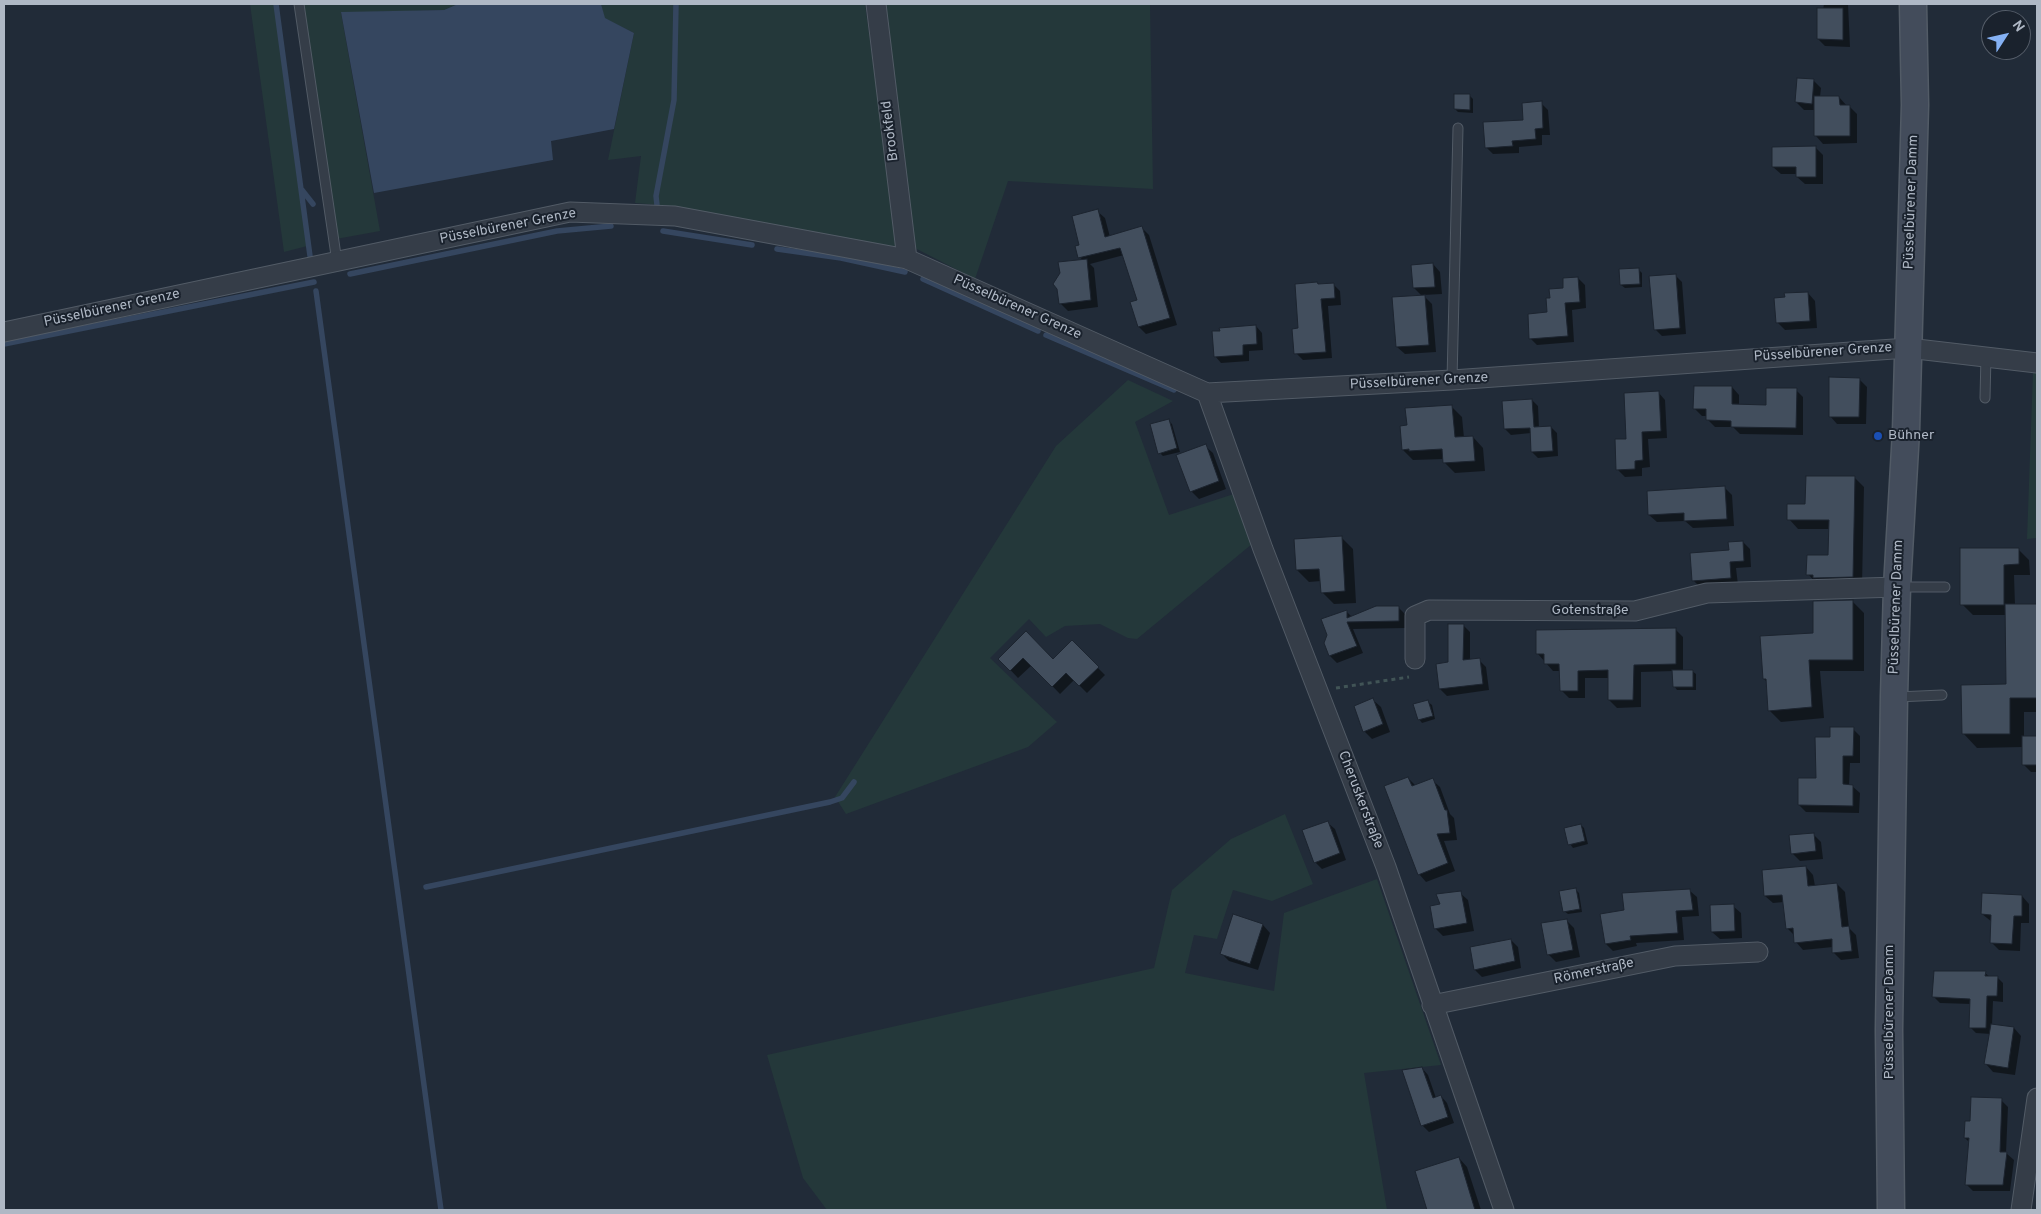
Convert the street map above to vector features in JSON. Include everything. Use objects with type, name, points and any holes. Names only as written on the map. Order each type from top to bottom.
[{"type":"main road","name":"Püsselbürener Damm","points":[[1891,1210],[1889,1030],[1894,697],[1915,114],[1913,4]]},
{"type":"street","name":"Brookfeld","points":[[876,4],[907,258]]},
{"type":"street","name":"Püsselbürener Grenze","points":[[4,332],[570,212],[675,216],[907,258],[1207,393],[1452,380],[1908,348],[2037,363]]},
{"type":"street","name":"Cheruskerstraße","points":[[1207,393],[1264,549],[1386,867],[1504,1210]]},
{"type":"street","name":"Gotenstraße","points":[[1415,659],[1415,616],[1429,610],[1635,611],[1707,594],[1897,586]]},
{"type":"street","name":"Römerstraße","points":[[1432,1005],[1676,956],[1758,952]]},
{"type":"street","points":[[2021,1210],[2037,1098]]},
{"type":"lane","points":[[298,4],[337,262]]},
{"type":"lane","points":[[1452,380],[1458,128]]},
{"type":"lane","points":[[1985,398],[1986,356]]},
{"type":"lane","points":[[1897,586],[1945,588]]},
{"type":"lane","points":[[1894,697],[1942,695]]},
{"type":"path","points":[[1318,690],[1413,676],[1415,659]]},
{"type":"green space","points":[[250,4],[277,4],[311,245],[284,252]]},
{"type":"green space","points":[[301,4],[458,4],[444,10],[341,13],[380,231],[336,239]]},
{"type":"green space","points":[[601,4],[865,4],[898,248],[672,206],[635,203],[641,156],[608,160],[634,33],[604,18]]},
{"type":"green space","points":[[883,4],[1150,4],[1153,189],[1008,181],[975,279],[913,247]]},
{"type":"green space","points":[[2033,372],[2037,373],[2037,538],[2027,539]]},
{"type":"green space","points":[[1128,380],[1173,401],[1135,422],[1169,515],[1234,494],[1252,544],[1137,639],[1128,638],[1100,624],[1065,626],[1046,637],[1029,619],[990,658],[1057,722],[1028,747],[846,814],[835,797],[1056,446]]},
{"type":"green space","points":[[1285,814],[1313,884],[1272,901],[1233,890],[1217,939],[1194,935],[1185,973],[1274,991],[1284,913],[1377,879],[1441,1065],[1364,1073],[1387,1210],[827,1210],[803,1178],[767,1055],[1154,968],[1172,890],[1231,839]]},
{"type":"water","points":[[458,4],[601,4],[605,18],[634,33],[614,129],[551,141],[553,160],[374,193],[341,12],[444,10]]},
{"type":"building","points":[[1817,8],[1843,8],[1843,40],[1817,39]]},
{"type":"building","points":[[1797,78],[1814,79],[1812,104],[1795,102]]},
{"type":"building","points":[[1454,94],[1470,94],[1470,110],[1454,109]]},
{"type":"building","points":[[1814,96],[1839,96],[1840,105],[1850,105],[1850,136],[1814,136]]},
{"type":"building","points":[[1542,101],[1543,128],[1535,129],[1536,139],[1512,141],[1513,146],[1485,148],[1483,122],[1523,120],[1522,103]]},
{"type":"building","points":[[1816,146],[1816,177],[1796,177],[1796,167],[1772,167],[1772,147]]},
{"type":"building","points":[[1098,209],[1105,237],[1142,226],[1170,318],[1138,327],[1130,302],[1137,300],[1120,248],[1078,258],[1075,246],[1079,245],[1072,216]]},
{"type":"building","points":[[1087,259],[1091,300],[1059,304],[1057,289],[1053,284],[1060,273],[1058,262]]},
{"type":"building","points":[[1433,263],[1435,287],[1413,288],[1411,265]]},
{"type":"building","points":[[1639,268],[1640,284],[1620,285],[1619,269]]},
{"type":"building","points":[[1676,274],[1680,328],[1654,330],[1649,276]]},
{"type":"building","points":[[1578,277],[1580,302],[1565,303],[1568,336],[1529,339],[1528,314],[1547,312],[1546,298],[1550,298],[1549,289],[1563,288],[1563,278]]},
{"type":"building","points":[[1317,282],[1318,284],[1334,283],[1335,298],[1321,299],[1326,352],[1294,354],[1292,329],[1298,328],[1295,284]]},
{"type":"building","points":[[1808,292],[1810,321],[1776,323],[1774,298],[1785,297],[1784,293]]},
{"type":"building","points":[[1425,295],[1429,345],[1396,347],[1392,297]]},
{"type":"building","points":[[1256,325],[1257,344],[1243,345],[1243,355],[1214,357],[1212,331],[1220,331],[1219,328]]},
{"type":"building","points":[[1829,377],[1860,378],[1859,417],[1829,417]]},
{"type":"building","points":[[1694,386],[1732,386],[1732,404],[1766,405],[1766,388],[1797,388],[1796,428],[1731,427],[1731,421],[1706,420],[1706,409],[1693,409]]},
{"type":"building","points":[[1659,391],[1661,431],[1642,432],[1643,460],[1635,461],[1635,469],[1616,470],[1615,439],[1626,439],[1624,393]]},
{"type":"building","points":[[1532,399],[1534,427],[1551,426],[1553,451],[1531,452],[1530,428],[1504,429],[1502,401]]},
{"type":"building","points":[[1452,405],[1455,437],[1473,436],[1475,461],[1443,463],[1442,449],[1402,450],[1400,426],[1407,425],[1405,408]]},
{"type":"building","points":[[1169,419],[1177,448],[1158,454],[1150,424]]},
{"type":"building","points":[[1206,444],[1219,481],[1190,492],[1176,455]]},
{"type":"building","points":[[1806,476],[1855,476],[1853,577],[1813,578],[1813,575],[1806,575],[1807,555],[1828,555],[1829,520],[1787,520],[1787,504],[1805,504]]},
{"type":"building","points":[[1725,486],[1727,519],[1684,521],[1684,513],[1648,515],[1647,491]]},
{"type":"building","points":[[1342,536],[1345,591],[1321,593],[1319,569],[1296,570],[1294,539]]},
{"type":"building","points":[[1743,541],[1744,561],[1730,562],[1731,578],[1692,581],[1690,553],[1729,550],[1728,542]]},
{"type":"building","points":[[1960,548],[2019,548],[2019,564],[2004,565],[2004,605],[1960,605]]},
{"type":"building","points":[[1853,600],[1853,660],[1809,660],[1812,707],[1768,711],[1766,679],[1763,679],[1760,636],[1813,633],[1813,601]]},
{"type":"building","points":[[2005,604],[2037,604],[2037,698],[2010,698],[2010,734],[1962,734],[1961,685],[2006,684]]},
{"type":"building","points":[[1376,606],[1399,606],[1399,621],[1347,622],[1357,646],[1329,656],[1324,643],[1327,635],[1321,619],[1347,610],[1347,618]]},
{"type":"building","points":[[1448,624],[1464,624],[1463,660],[1480,658],[1483,684],[1439,689],[1436,664],[1448,662]]},
{"type":"building","points":[[1676,628],[1676,664],[1634,665],[1633,700],[1608,700],[1608,670],[1578,671],[1578,691],[1560,691],[1559,664],[1544,664],[1544,654],[1536,654],[1536,630]]},
{"type":"building","points":[[1026,631],[1053,659],[1072,640],[1099,667],[1079,686],[1066,673],[1052,687],[1023,658],[1010,671],[998,659]]},
{"type":"building","points":[[1672,670],[1693,670],[1693,687],[1673,687]]},
{"type":"building","points":[[1373,698],[1383,724],[1363,732],[1354,706]]},
{"type":"building","points":[[1428,700],[1433,716],[1418,720],[1413,704]]},
{"type":"building","points":[[1830,727],[1854,727],[1853,756],[1843,756],[1843,784],[1853,785],[1853,806],[1798,805],[1798,778],[1816,778],[1815,737],[1830,737]]},
{"type":"building","points":[[2022,736],[2037,736],[2037,765],[2022,765]]},
{"type":"building","points":[[1408,777],[1412,786],[1433,778],[1445,810],[1447,810],[1450,833],[1437,834],[1448,863],[1418,875],[1384,786]]},
{"type":"building","points":[[1328,821],[1340,853],[1314,863],[1302,830]]},
{"type":"building","points":[[1581,824],[1585,841],[1568,845],[1564,828]]},
{"type":"building","points":[[1814,833],[1816,851],[1791,854],[1789,835]]},
{"type":"building","points":[[1806,866],[1808,886],[1837,883],[1842,927],[1849,926],[1852,951],[1832,953],[1832,939],[1794,943],[1793,928],[1786,929],[1782,895],[1764,896],[1762,870]]},
{"type":"building","points":[[1576,888],[1580,909],[1563,912],[1559,891]]},
{"type":"building","points":[[1690,889],[1693,910],[1676,911],[1678,933],[1630,936],[1631,940],[1605,944],[1600,914],[1624,910],[1622,893]]},
{"type":"building","points":[[1461,891],[1467,923],[1434,929],[1430,906],[1440,904],[1436,894]]},
{"type":"building","points":[[1982,893],[2022,895],[2022,916],[2014,916],[2012,944],[1990,943],[1991,915],[1981,914]]},
{"type":"building","points":[[1734,904],[1735,931],[1711,932],[1710,905]]},
{"type":"building","points":[[1233,914],[1263,924],[1250,964],[1220,954]]},
{"type":"building","points":[[1567,919],[1573,950],[1547,955],[1541,923]]},
{"type":"building","points":[[1511,939],[1515,961],[1474,970],[1470,947]]},
{"type":"building","points":[[1934,971],[1986,971],[1985,976],[1998,976],[1997,996],[1987,996],[1986,1028],[1969,1028],[1970,999],[1932,997]]},
{"type":"building","points":[[1991,1024],[2014,1027],[2008,1068],[1984,1064]]},
{"type":"building","points":[[1422,1067],[1433,1098],[1441,1095],[1448,1117],[1421,1126],[1402,1070]]},
{"type":"building","points":[[1971,1097],[2002,1098],[2000,1152],[2007,1152],[2003,1185],[1965,1185],[1969,1138],[1964,1138],[1965,1121],[1970,1121]]},
{"type":"building","points":[[1459,1157],[1475,1210],[1427,1210],[1415,1171]]},
{"type":"waterway","points":[[276,4],[310,256]]},
{"type":"waterway","points":[[657,205],[656,196],[674,100],[676,4]]},
{"type":"waterway","points":[[302,190],[313,204]]},
{"type":"waterway","points":[[350,274],[557,231],[611,226]]},
{"type":"waterway","points":[[663,231],[752,245]]},
{"type":"waterway","points":[[777,249],[841,258],[905,272]]},
{"type":"waterway","points":[[923,279],[1038,331]]},
{"type":"waterway","points":[[4,344],[314,282]]},
{"type":"waterway","points":[[316,291],[441,1210]]},
{"type":"waterway","points":[[1046,335],[1174,390]]},
{"type":"waterway","points":[[426,887],[830,802],[842,798],[854,782]]},
{"type":"place","name":"Bühner","points":[[1878,436]]}]
